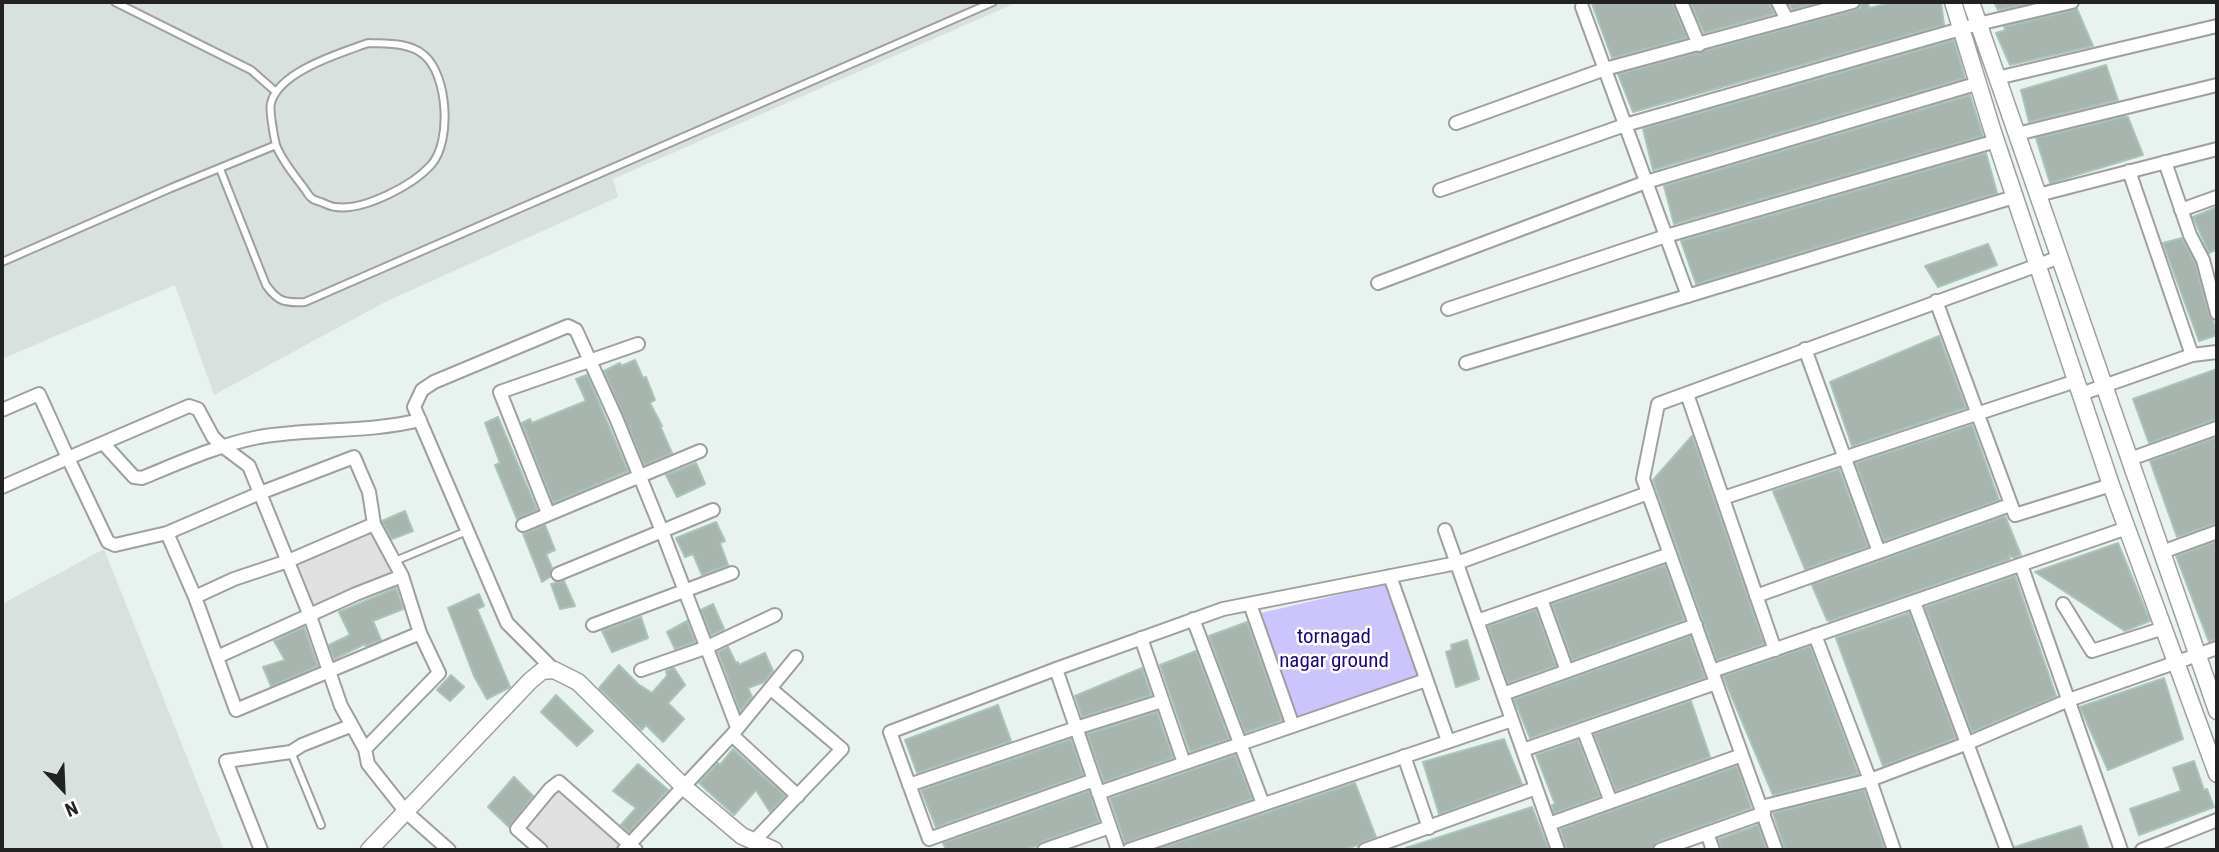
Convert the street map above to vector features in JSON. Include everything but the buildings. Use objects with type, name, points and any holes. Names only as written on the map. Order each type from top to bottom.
[{"type":"street","points":[[1681,2],[1699,45]]},
{"type":"street","points":[[1779,2],[1787,20]]},
{"type":"street","points":[[1456,123],[1605,69],[1699,45],[1835,4],[1853,2]]},
{"type":"street","points":[[1953,2],[1959,30],[1979,83],[2014,197],[2111,485],[2217,774]]},
{"type":"street","points":[[1970,2],[2217,711]]},
{"type":"street","points":[[1440,190],[1625,125],[1978,24],[2072,2]]},
{"type":"street","points":[[1582,7],[1688,296]]},
{"type":"street","points":[[1997,78],[2217,26]]},
{"type":"street","points":[[1378,283],[1646,183],[1979,83]]},
{"type":"street","points":[[2017,134],[2217,85]]},
{"type":"street","points":[[1448,309],[1666,236],[1996,141]]},
{"type":"street","points":[[2038,195],[2217,149]]},
{"type":"street","points":[[2165,162],[2190,235],[2203,260],[2217,313]]},
{"type":"street","points":[[2129,171],[2192,355]]},
{"type":"street","points":[[1466,363],[2014,197]]},
{"type":"street","points":[[2181,209],[2217,197]]},
{"type":"street","points":[[2203,260],[2217,255]]},
{"type":"street","points":[[1776,850],[1643,479],[1658,404],[2060,257]]},
{"type":"street","points":[[1936,301],[2010,505],[2018,516],[2111,485]]},
{"type":"street","points":[[774,850],[742,836],[684,787],[578,682],[554,670],[506,623],[414,407],[422,390],[434,382],[568,326],[576,330],[662,531],[734,731],[798,796]]},
{"type":"street","points":[[548,513],[500,392],[638,344]]},
{"type":"street","points":[[1805,349],[1878,552]]},
{"type":"street","points":[[1723,498],[1977,412],[2078,387],[2105,386],[2192,355],[2217,352]]},
{"type":"street","points":[[2,410],[39,394],[108,542],[115,545],[167,533],[354,457],[369,492],[374,524],[402,576],[421,633],[439,673],[365,749]]},
{"type":"street","points":[[1687,394],[1775,650]]},
{"type":"street","points":[[2,487],[189,406],[198,409],[221,445],[249,466],[310,616],[350,726],[365,749],[368,764],[406,812],[449,850]]},
{"type":"street","points":[[103,443],[138,479],[221,445],[261,437],[374,428],[420,420]]},
{"type":"street","points":[[2130,459],[2217,428]]},
{"type":"street","points":[[523,525],[700,451]]},
{"type":"street","points":[[1094,780],[929,839],[891,732],[1056,668],[1223,609],[1457,563],[1648,493]]},
{"type":"street","points":[[1756,596],[2010,505]]},
{"type":"street","points":[[558,574],[713,510]]},
{"type":"street","points":[[195,597],[374,524]]},
{"type":"street","points":[[1523,750],[1583,729],[1815,635],[2127,528]]},
{"type":"street","points":[[1445,530],[1558,850]]},
{"type":"street","points":[[2162,552],[2217,532]]},
{"type":"street","points":[[167,533],[195,597],[236,710],[421,633]]},
{"type":"street","points":[[1477,621],[1670,554]]},
{"type":"street","points":[[2021,565],[2121,850]]},
{"type":"street","points":[[593,625],[732,573]]},
{"type":"street","points":[[217,657],[402,576]]},
{"type":"street","points":[[1390,576],[1448,741]]},
{"type":"street","points":[[1541,599],[1567,671]]},
{"type":"street","points":[[1913,602],[2007,850]]},
{"type":"street","points":[[1250,604],[1293,726]]},
{"type":"street","points":[[2063,604],[2092,651],[2164,628]]},
{"type":"street","points":[[641,670],[705,648],[775,615]]},
{"type":"street","points":[[1193,620],[1263,804]]},
{"type":"street","points":[[1503,694],[1696,625]]},
{"type":"street","points":[[1815,635],[1894,850]]},
{"type":"street","points":[[1140,638],[1184,763]]},
{"type":"street","points":[[1660,850],[1762,810],[1870,780],[1968,743],[2069,700],[2217,648]]},
{"type":"street","points":[[541,850],[517,829],[559,782],[630,849],[796,657]]},
{"type":"street","points":[[1056,668],[1118,850]]},
{"type":"street","points":[[369,850],[530,681],[542,671],[554,670]]},
{"type":"street","points":[[1098,793],[1426,680]]},
{"type":"street","points":[[754,841],[842,749],[771,689]]},
{"type":"street","points":[[909,785],[1162,701]]},
{"type":"street","points":[[1129,850],[1512,720]]},
{"type":"street","points":[[261,850],[226,761],[291,752],[350,726]]},
{"type":"street","points":[[1583,729],[1611,802]]},
{"type":"street","points":[[1549,824],[1742,755]]},
{"type":"street","points":[[1404,756],[1429,828]]},
{"type":"street","points":[[1365,850],[1400,845],[1429,828],[1536,788]]},
{"type":"street","points":[[2142,850],[2217,820]]},
{"type":"street","points":[[1044,850],[1110,827]]},
{"type":"street","points":[[1707,833],[1713,850]]},
{"type":"lane","points":[[116,2],[251,70],[276,92]]},
{"type":"lane","points":[[220,169],[266,285],[275,298],[285,303],[305,302],[993,2]]},
{"type":"lane","points":[[368,43],[407,46],[426,56],[441,84],[445,113],[443,139],[433,164],[371,203],[337,207],[311,198],[276,145],[270,104],[276,92],[296,73],[368,43]]},
{"type":"lane","points":[[2,262],[276,145]]},
{"type":"lane","points":[[395,561],[467,531]]},
{"type":"lane","points":[[291,752],[321,825]]},
{"type":"shaded area","points":[[2,2],[1018,2],[613,179],[618,197],[385,302],[214,395],[175,285],[2,359]]},
{"type":"shaded area","points":[[372,531],[395,574],[314,608],[295,564]]},
{"type":"shaded area","points":[[104,549],[224,850],[2,850],[2,604]]},
{"type":"shaded area","points":[[558,788],[623,846],[619,850],[552,850],[524,827]]},
{"type":"green space","name":"tornagad nagar ground","points":[[1385,584],[1419,675],[1297,719],[1261,613]]}]
